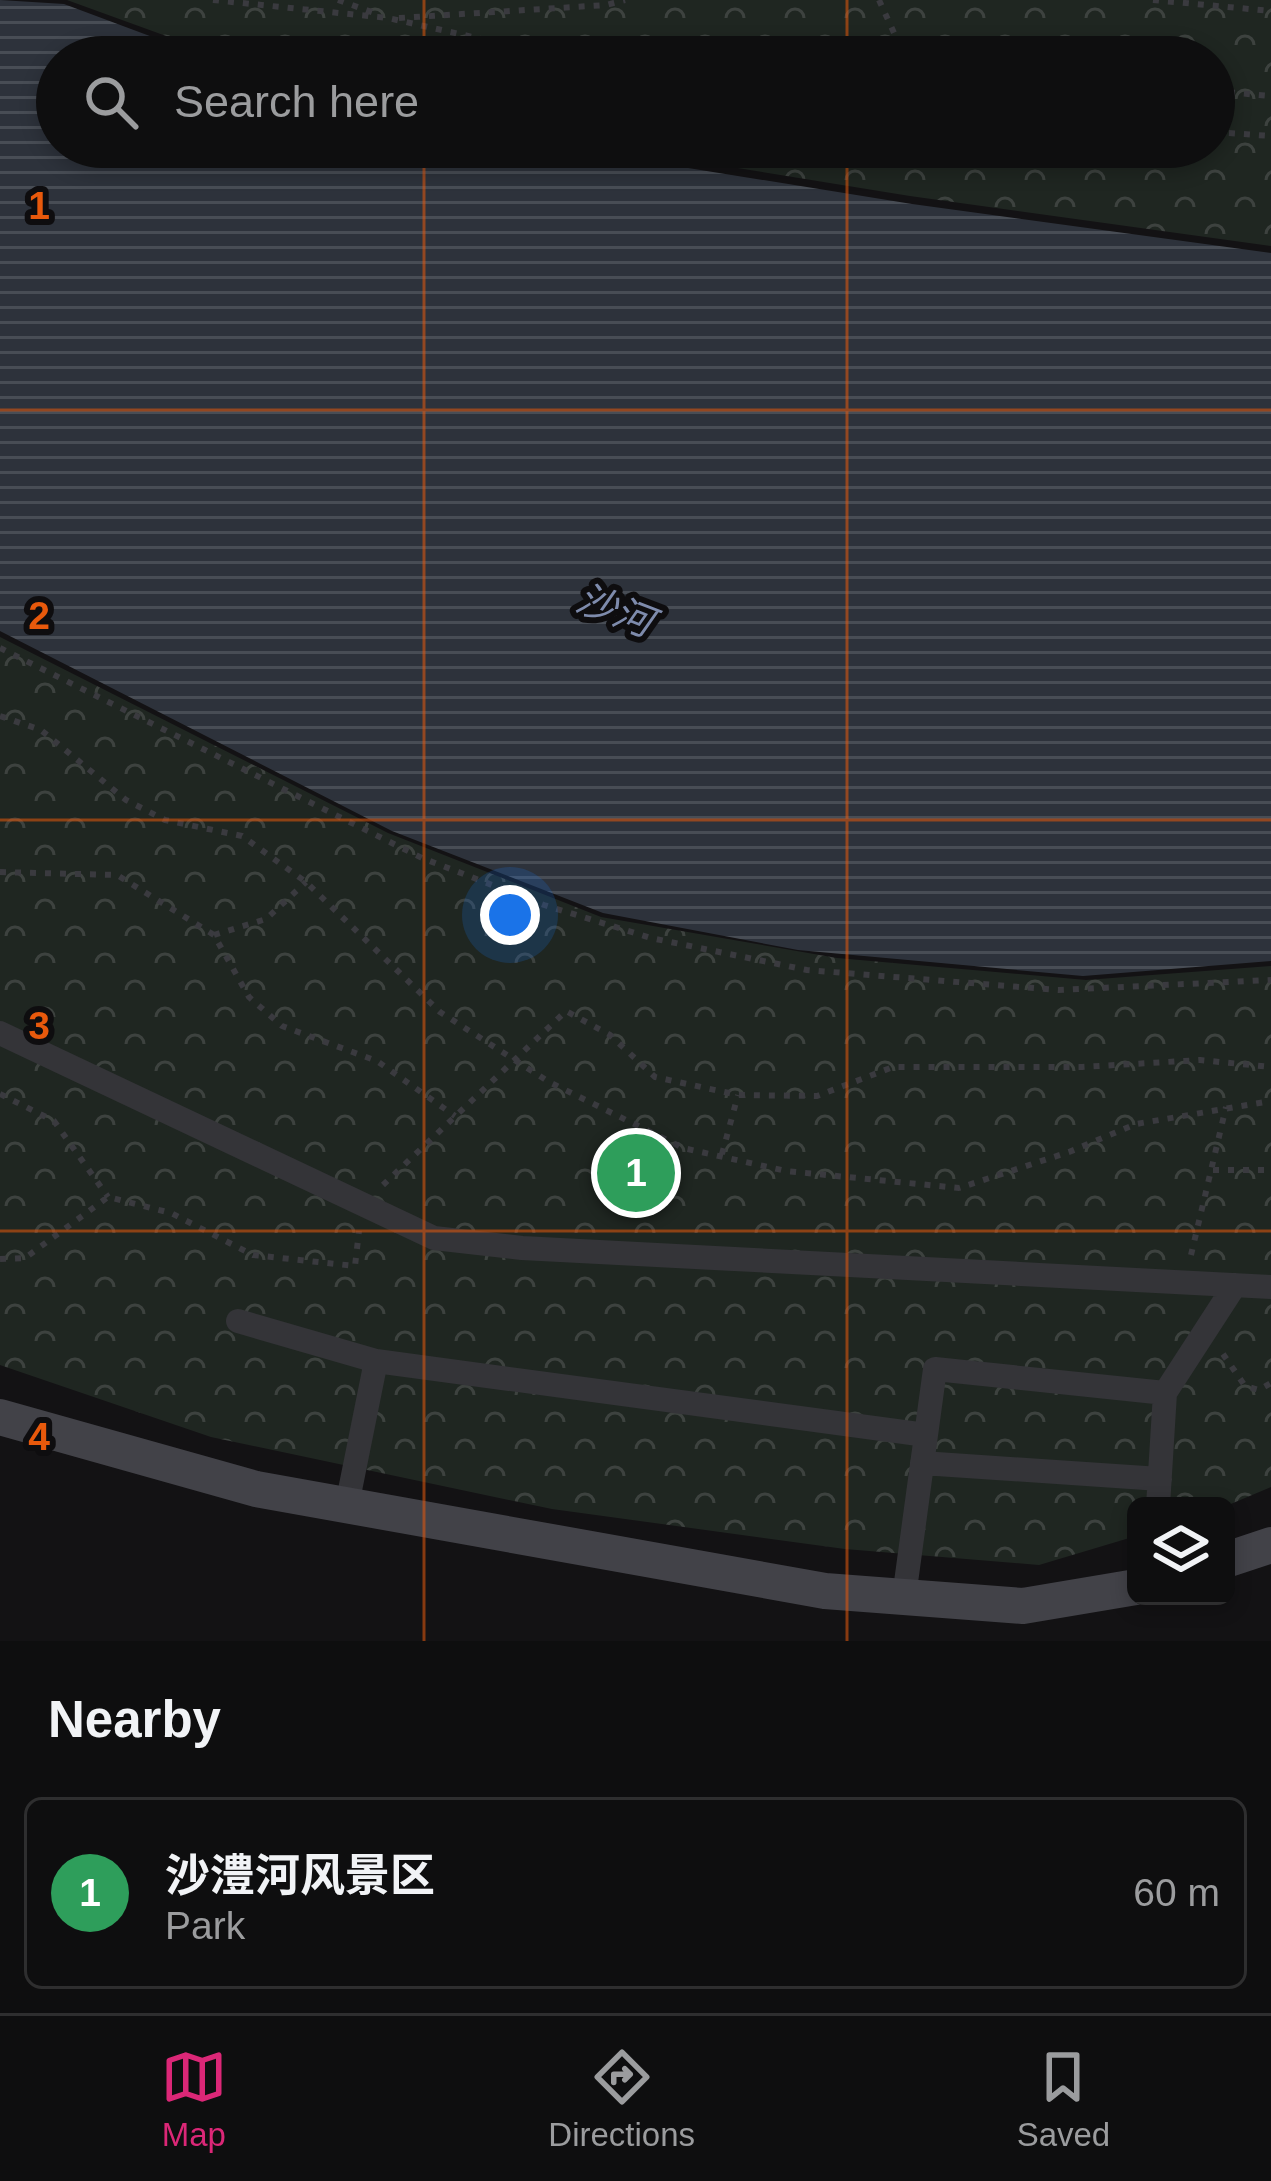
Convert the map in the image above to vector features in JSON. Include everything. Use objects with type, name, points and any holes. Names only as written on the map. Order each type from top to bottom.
[{"type":"street","points":[[0,1033],[434,1238],[522,1248],[1271,1287]]},
{"type":"street","points":[[1159,1497],[1165,1393],[1235,1285]]},
{"type":"street","points":[[238,1321],[376,1361],[926,1435]]},
{"type":"street","points":[[347,1505],[376,1361]]},
{"type":"street","points":[[904,1597],[935,1369],[1165,1393]]},
{"type":"street","points":[[0,1417],[256,1489],[825,1591],[1023,1606],[1127,1589]]},
{"type":"street","points":[[922,1463],[1160,1479]]},
{"type":"street","points":[[1235,1557],[1271,1545]]},
{"type":"path","points":[[213,0],[388,18],[468,36]]},
{"type":"path","points":[[338,0],[388,18],[626,0]]},
{"type":"path","points":[[482,13],[492,0]]},
{"type":"path","points":[[878,0],[894,36]]},
{"type":"path","points":[[1153,0],[1271,11]]},
{"type":"path","points":[[1235,93],[1271,96]]},
{"type":"path","points":[[1235,133],[1271,136]]},
{"type":"path","points":[[0,648],[422,858],[544,905],[651,938],[807,970],[1058,990],[1271,980]]},
{"type":"path","points":[[0,716],[41,730],[126,800],[165,820],[242,836],[306,882],[440,1012],[549,1082],[682,1148],[786,1171],[959,1188],[1070,1152],[1136,1124],[1271,1101]]},
{"type":"path","points":[[0,872],[117,875],[214,935],[249,997],[282,1026],[376,1061],[455,1116]]},
{"type":"path","points":[[214,935],[266,919],[306,882]]},
{"type":"path","points":[[0,1094],[54,1121],[108,1197],[171,1213],[253,1255],[355,1266],[363,1204],[566,1011],[610,1035],[655,1077],[738,1095],[817,1096],[893,1067],[1200,1060],[1271,1067]]},
{"type":"path","points":[[722,1154],[738,1095]]},
{"type":"path","points":[[1184,1281],[1226,1107]]},
{"type":"path","points":[[1213,1170],[1271,1170]]},
{"type":"path","points":[[0,1259],[26,1258],[108,1197]]},
{"type":"path","points":[[1213,1316],[1224,1357],[1245,1386],[1259,1390],[1271,1383]]},
{"type":"green space","points":[[67,0],[1271,0],[1271,246],[737,168],[1235,168],[1235,36],[166,36]]},
{"type":"green space","points":[[0,637],[388,833],[601,917],[837,958],[1086,980],[1271,966],[1271,1487],[1235,1502],[1235,1497],[1127,1497],[1127,1539],[1039,1565],[845,1549],[552,1509],[211,1437],[0,1365]]},
{"type":"water","name":"沙河","points":[[0,0],[64,4],[150,36],[36,36],[36,168],[688,168],[1271,253],[1271,961],[1083,976],[798,950],[603,913],[392,831],[0,631]]},
{"type":"place","name":"沙澧河风景区","points":[[636,1173]]}]
